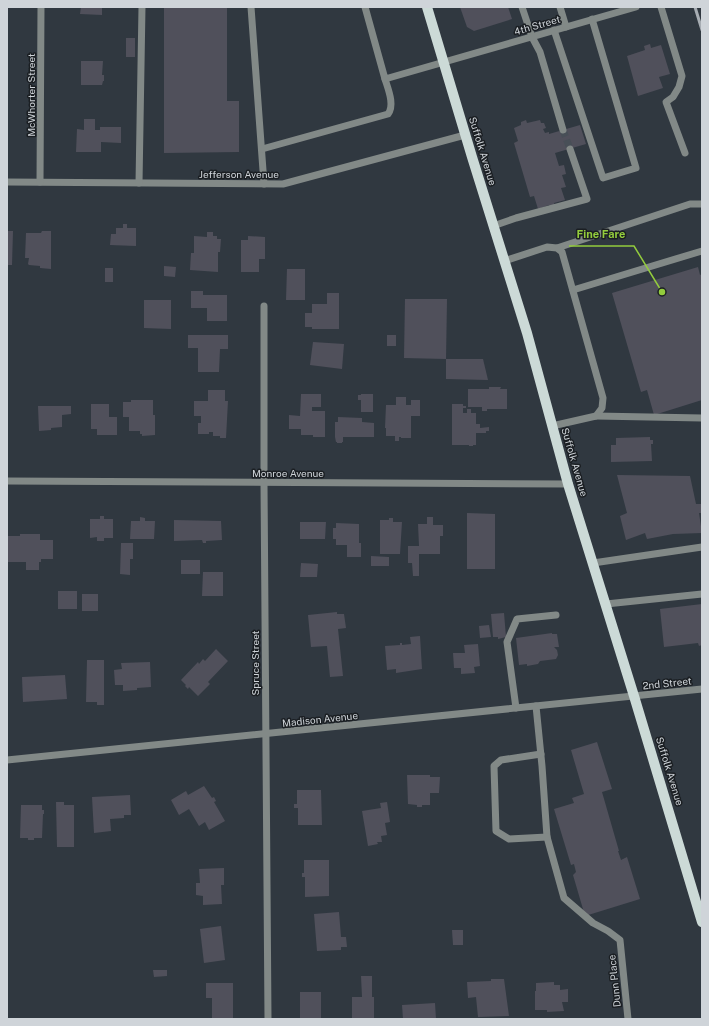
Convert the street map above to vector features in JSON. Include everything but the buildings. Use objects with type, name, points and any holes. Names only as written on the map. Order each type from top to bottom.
[{"type":"main road","name":"Suffolk Avenue","points":[[427,7],[465,135],[527,333],[568,484],[606,604],[702,922]]},
{"type":"street","name":"McWhorter Street","points":[[40,182],[41,7]]},
{"type":"street","points":[[139,183],[142,7]]},
{"type":"street","points":[[250,7],[264,184]]},
{"type":"street","points":[[262,149],[388,114],[391,111],[385,79],[366,7]]},
{"type":"street","points":[[522,7],[532,37],[540,52],[563,130]]},
{"type":"street","points":[[560,7],[566,27]]},
{"type":"street","name":"4th Street","points":[[385,79],[636,7]]},
{"type":"street","points":[[661,7],[682,76],[679,87],[673,97],[666,102],[684,153]]},
{"type":"street","points":[[554,30],[603,178],[636,168],[592,20]]},
{"type":"street","name":"Jefferson Avenue","points":[[7,182],[283,184],[465,135]]},
{"type":"street","points":[[493,226],[516,218],[587,199],[570,149]]},
{"type":"street","points":[[504,261],[547,247],[557,248],[690,204],[702,204]]},
{"type":"street","points":[[557,248],[562,252],[603,398],[602,408],[596,416]]},
{"type":"street","points":[[573,290],[702,251]]},
{"type":"street","name":"Spruce Street","points":[[264,306],[268,1019]]},
{"type":"street","points":[[552,426],[596,416],[702,418]]},
{"type":"street","name":"Monroe Avenue","points":[[7,481],[568,484]]},
{"type":"street","points":[[593,563],[702,547]]},
{"type":"street","points":[[606,604],[702,594]]},
{"type":"street","points":[[516,708],[507,642],[517,619],[556,615]]},
{"type":"street","name":"2nd Street","points":[[634,696],[702,689]]},
{"type":"street","name":"Madison Avenue","points":[[7,760],[634,696]]},
{"type":"street","points":[[536,706],[541,754],[547,837],[509,839],[496,831],[494,766],[500,760],[541,754]]},
{"type":"street","name":"Dunn Place","points":[[547,837],[564,898],[594,923],[620,940],[628,1019]]},
{"type":"tunnel","points":[[563,130],[570,149]]},
{"type":"railway","points":[[695,7],[702,30]]},
{"type":"place","name":"Fine Fare","points":[[662,292]]}]
